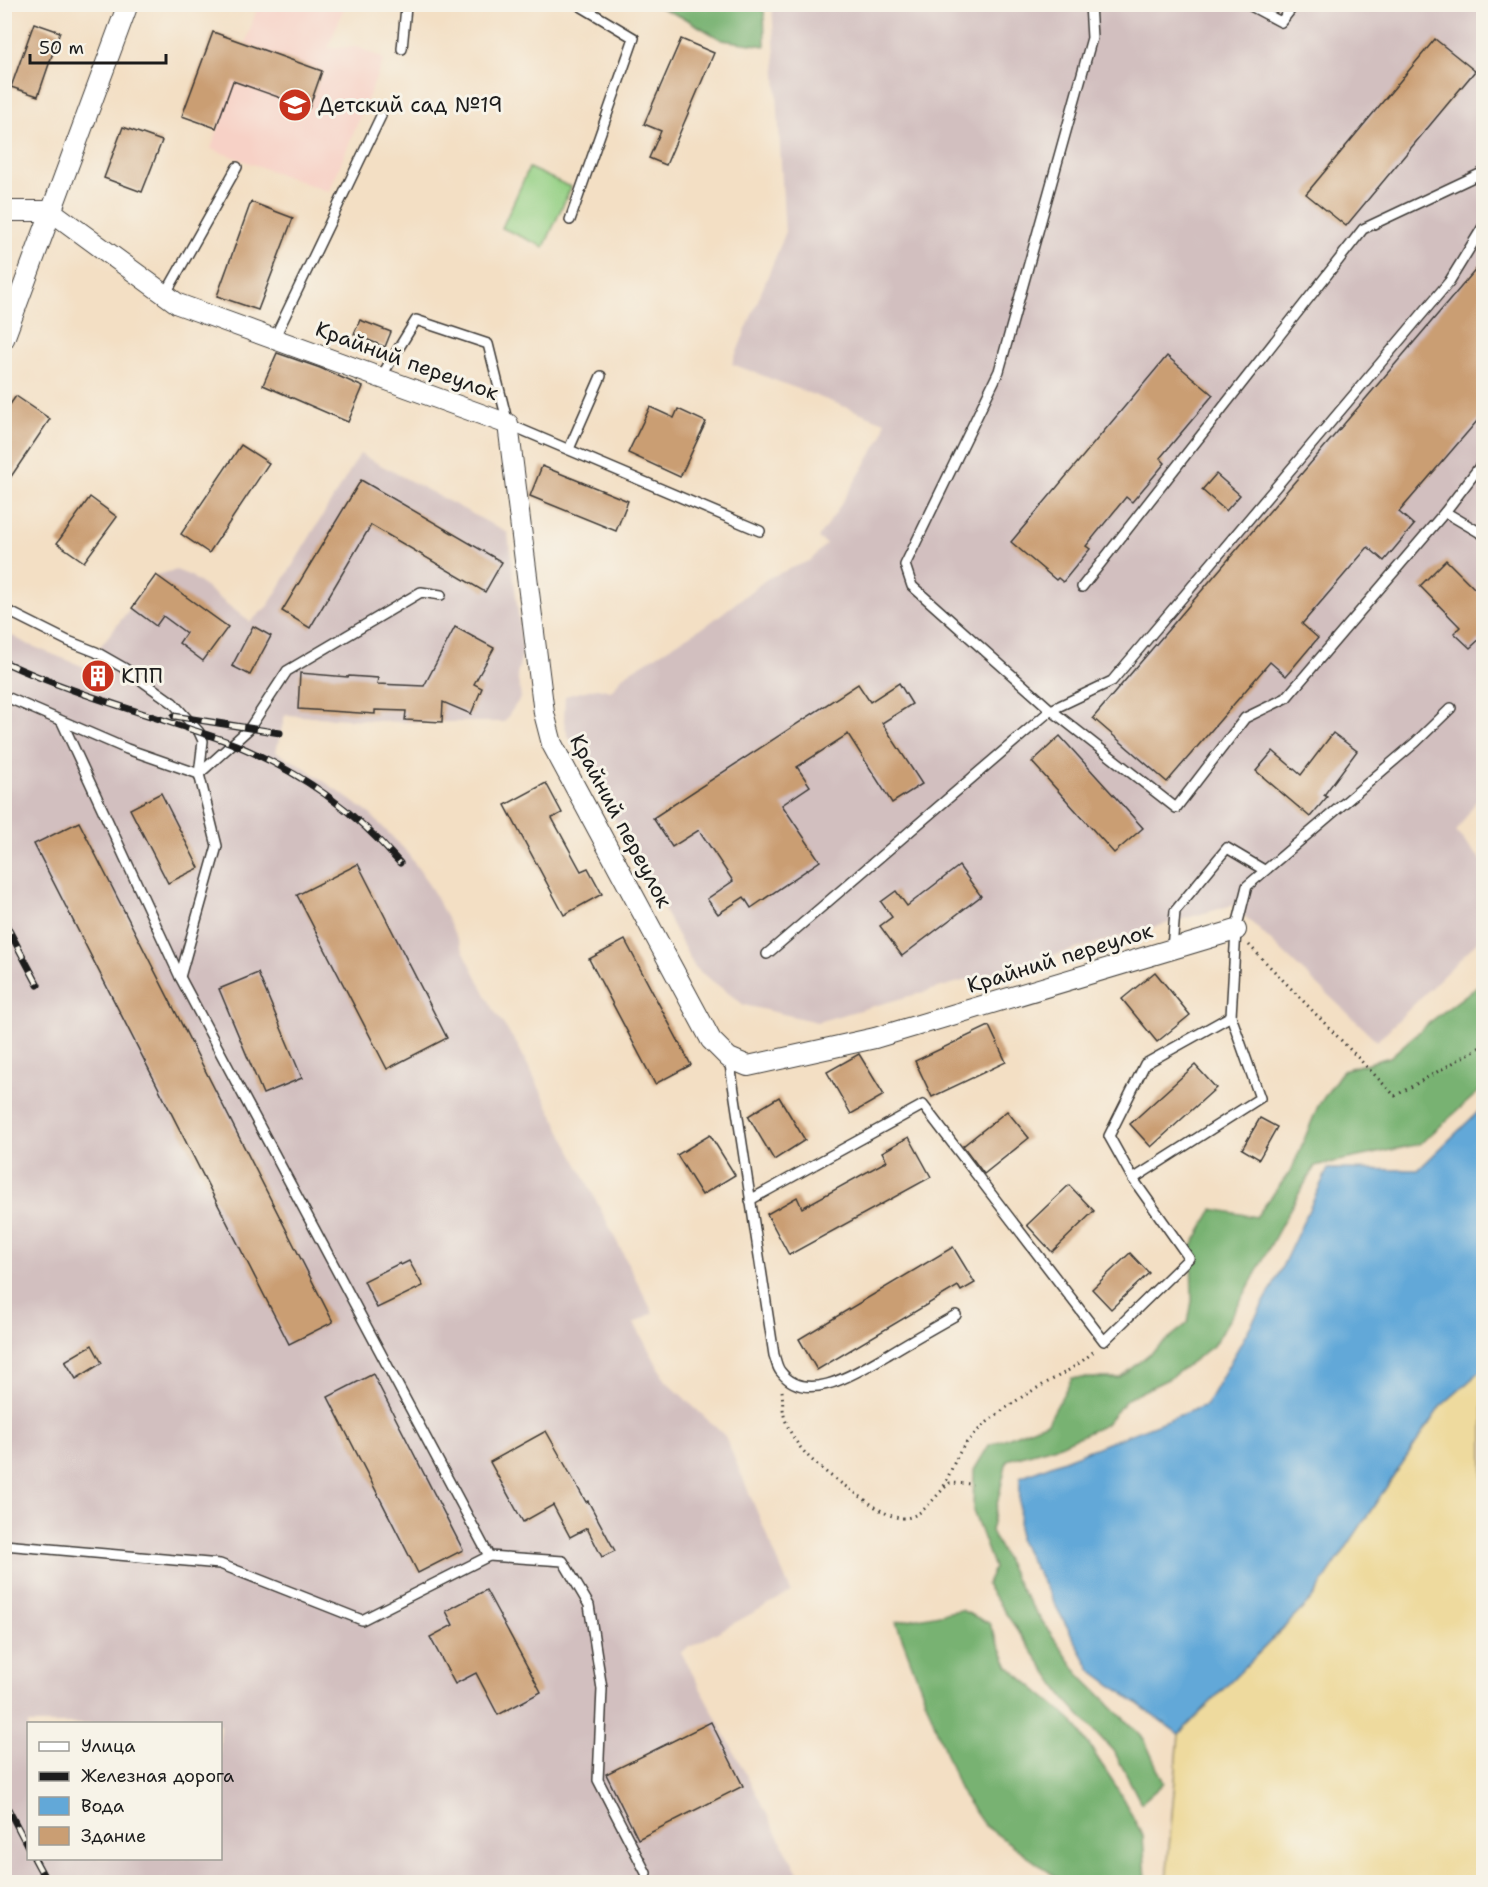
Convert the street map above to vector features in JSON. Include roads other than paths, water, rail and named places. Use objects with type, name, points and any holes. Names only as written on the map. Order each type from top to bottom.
[{"type":"street","points":[[4,339],[128,4]]},
{"type":"street","points":[[4,212],[51,211]]},
{"type":"street","name":"Крайний переулок","points":[[51,211],[178,304],[508,424],[544,713],[552,744],[711,1040],[729,1058],[748,1066],[875,1038],[1236,930]]},
{"type":"lane","points":[[402,49],[408,4]]},
{"type":"lane","points":[[570,220],[634,38],[577,4]]},
{"type":"lane","points":[[1090,4],[1092,38],[999,371],[905,565],[912,586],[1051,710],[1176,808],[1245,718],[1286,698],[1444,512],[1484,461]]},
{"type":"lane","points":[[1247,4],[1281,22],[1295,4]]},
{"type":"lane","points":[[274,339],[381,116]]},
{"type":"lane","points":[[165,295],[237,167]]},
{"type":"lane","points":[[1082,587],[1363,229],[1484,172]]},
{"type":"lane","points":[[767,954],[1051,710],[1112,681],[1449,282],[1484,225]]},
{"type":"lane","points":[[381,377],[416,320],[488,344],[508,424],[760,531]]},
{"type":"lane","points":[[569,449],[601,376]]},
{"type":"lane","points":[[1444,512],[1484,535]]},
{"type":"lane","points":[[199,774],[249,729],[287,671],[421,592],[441,595]]},
{"type":"lane","points":[[4,609],[112,661],[173,703],[199,732],[203,741],[199,774],[217,846],[180,977]]},
{"type":"lane","points":[[4,696],[127,749],[199,774]]},
{"type":"lane","points":[[1133,1179],[1260,1098],[1231,1016],[1236,930],[1247,886],[1416,742],[1451,708]]},
{"type":"lane","points":[[62,722],[180,977],[489,1556]]},
{"type":"lane","points":[[1172,949],[1175,911],[1227,848],[1264,870]]},
{"type":"lane","points":[[750,1200],[923,1105],[1104,1341],[1189,1258],[1133,1179],[1109,1136],[1145,1064],[1231,1016]]},
{"type":"lane","points":[[729,1058],[774,1355],[780,1371],[790,1380],[806,1386],[825,1385],[846,1378],[956,1315]]},
{"type":"lane","points":[[4,1545],[220,1564],[362,1620],[489,1556],[563,1561],[589,1605],[602,1689],[598,1780],[646,1873]]},
{"type":"water","points":[[1483,1107],[1483,1369],[1440,1407],[1311,1600],[1179,1734],[1091,1670],[1019,1539],[1020,1477],[1206,1405],[1273,1286],[1328,1169],[1418,1170]]},
{"type":"railway","points":[[4,662],[71,689],[223,740],[260,756],[305,780],[345,809],[400,863]]},
{"type":"railway","points":[[174,716],[280,733]]},
{"type":"railway","points":[[4,921],[38,985]]},
{"type":"railway","points":[[4,1801],[27,1845]]},
{"type":"railway","points":[[35,1860],[47,1882]]},
{"type":"place","name":"Детский сад №19","points":[[295,105]]},
{"type":"place","name":"КПП","points":[[98,676]]}]
